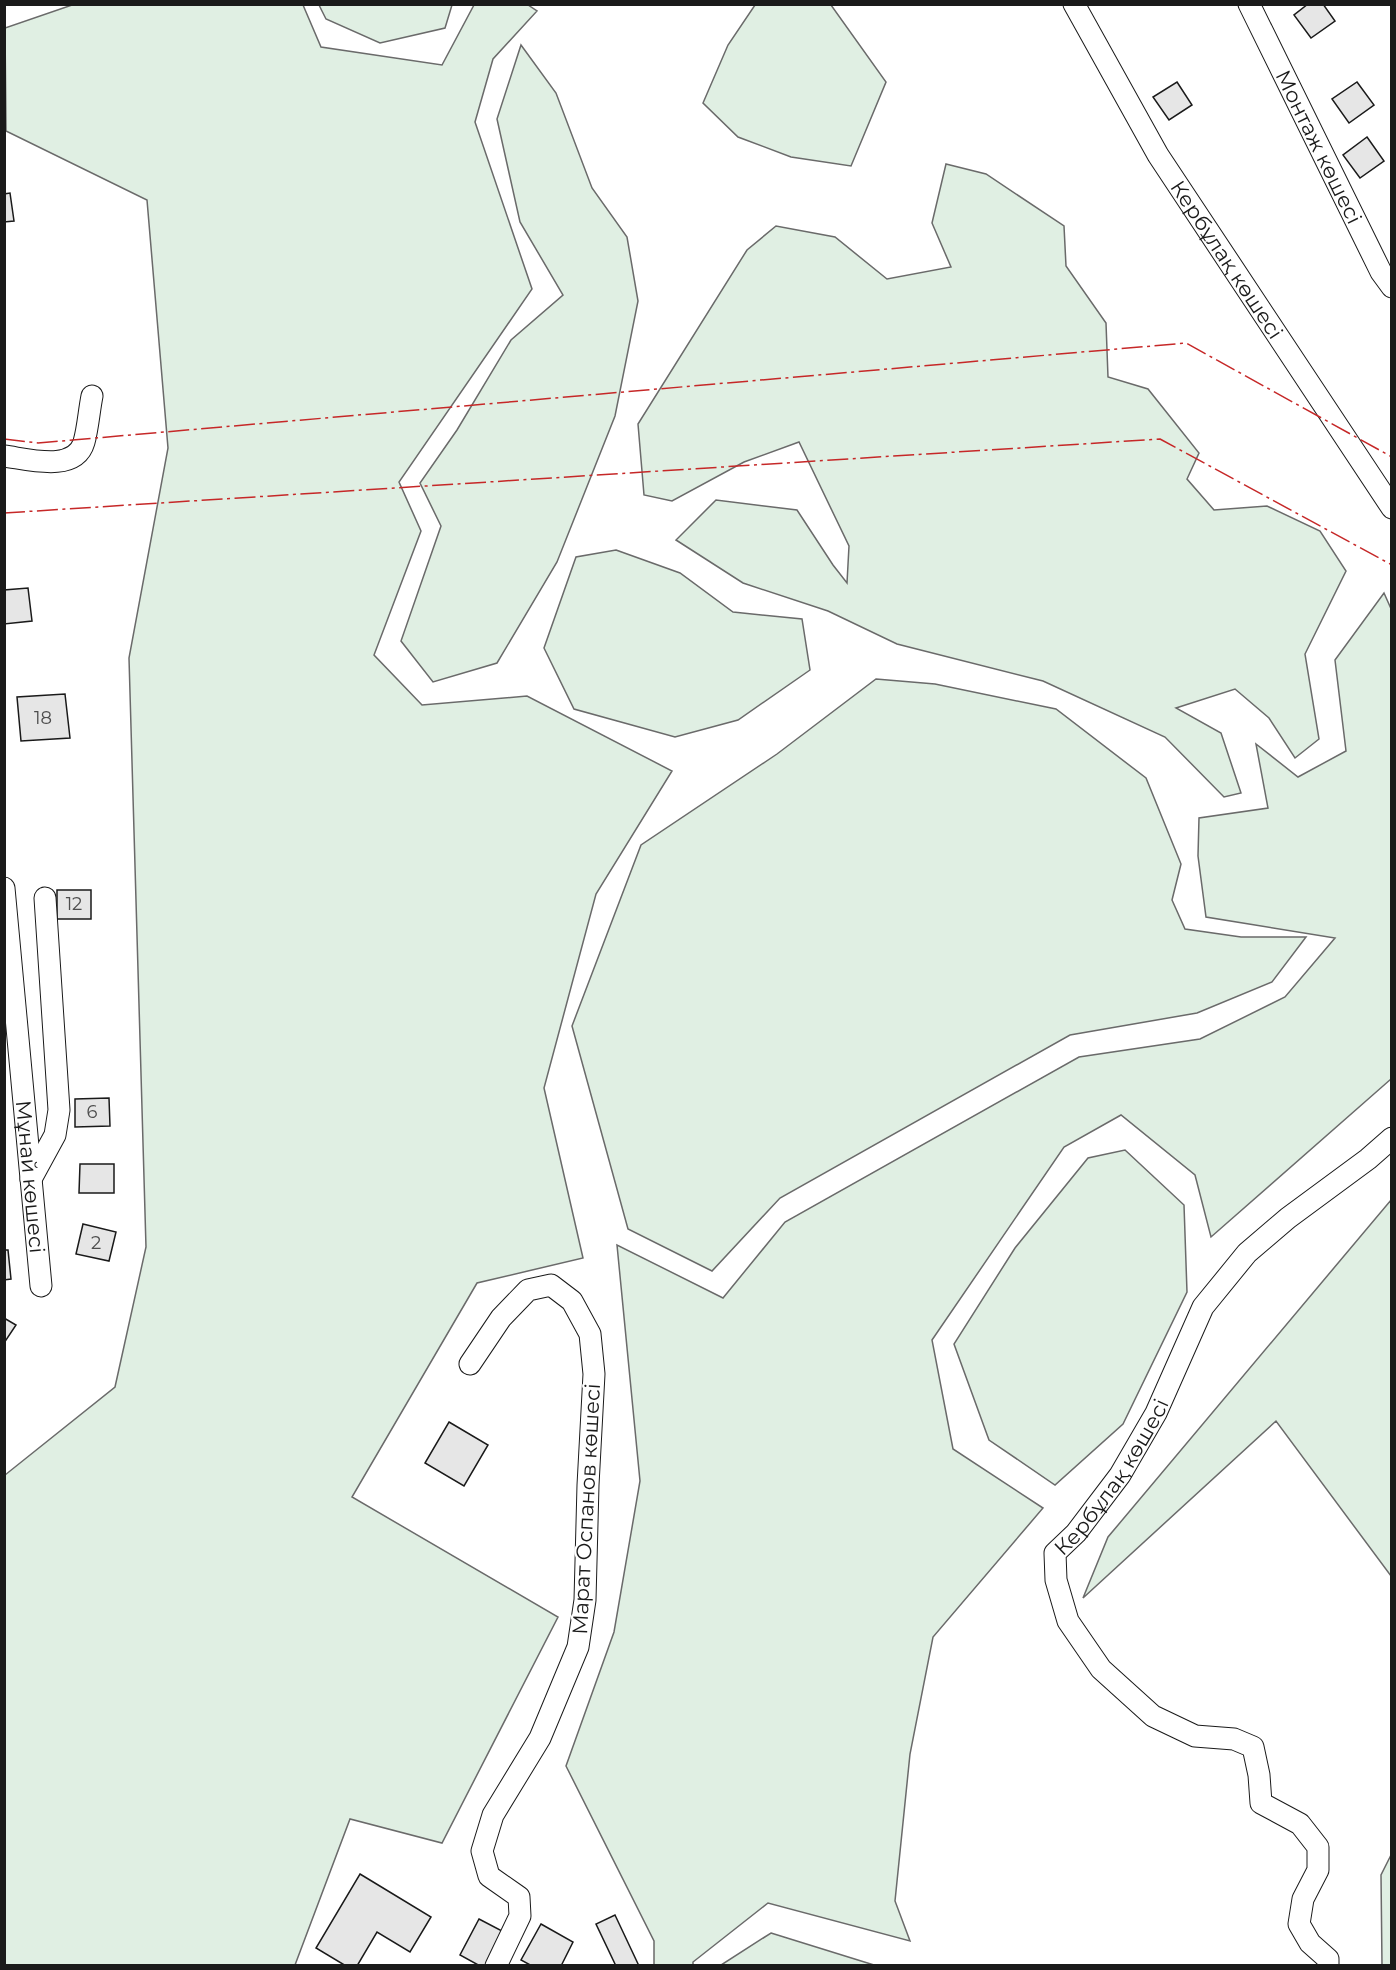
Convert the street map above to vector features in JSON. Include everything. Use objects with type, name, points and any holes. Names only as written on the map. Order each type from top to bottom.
[{"type":"street","name":"Кербұлақ көшесі","points":[[1074,4],[1158,155],[1392,508]]},
{"type":"street","name":"Монтаж көшесі","points":[[1249,4],[1381,272],[1392,287]]},
{"type":"street","points":[[4,456],[63,462],[75,456],[84,444],[92,396]]},
{"type":"street","name":"Мұнай көшесі","points":[[4,888],[41,1286]]},
{"type":"street","points":[[31,1179],[55,1135],[59,1110],[45,898]]},
{"type":"street","name":"Кербұлақ көшесі","points":[[1328,1965],[1328,1959],[1310,1943],[1299,1923],[1302,1899],[1318,1870],[1318,1847],[1300,1824],[1261,1803],[1259,1774],[1253,1747],[1234,1739],[1195,1736],[1153,1716],[1101,1669],[1068,1621],[1056,1580],[1055,1553],[1076,1533],[1120,1475],[1156,1413],[1203,1307],[1247,1253],[1288,1218],[1368,1159],[1392,1138]]},
{"type":"street","name":"Марат Оспанов көшесі","points":[[470,1364],[501,1317],[528,1290],[551,1285],[572,1301],[590,1334],[594,1374],[585,1600],[578,1647],[540,1738],[493,1815],[482,1851],[489,1876],[519,1897],[520,1916],[496,1965]]},
{"type":"green space","points":[[72,5],[303,5],[321,47],[442,65],[474,5],[528,5],[537,11],[493,59],[475,122],[532,289],[399,482],[421,531],[374,655],[422,705],[527,696],[672,771],[596,894],[544,1088],[583,1258],[477,1283],[352,1497],[558,1617],[442,1843],[350,1819],[295,1965],[5,1965],[5,1475],[115,1387],[146,1247],[129,658],[168,448],[147,200],[6,131],[5,28]]},
{"type":"green space","points":[[319,5],[452,5],[445,28],[380,43],[326,19]]},
{"type":"green space","points":[[755,5],[831,5],[886,82],[851,166],[791,157],[738,137],[703,103],[728,45]]},
{"type":"green space","points":[[521,45],[556,93],[592,188],[627,237],[638,301],[615,416],[557,562],[497,663],[433,682],[401,641],[441,526],[420,483],[457,430],[511,340],[563,295],[520,222],[497,119]]},
{"type":"green space","points":[[946,164],[986,174],[1064,226],[1066,266],[1106,323],[1108,377],[1148,389],[1199,453],[1187,479],[1214,510],[1267,506],[1320,531],[1346,571],[1305,654],[1319,739],[1295,758],[1269,718],[1235,689],[1176,708],[1221,733],[1241,793],[1224,797],[1165,737],[1043,681],[897,644],[828,611],[743,583],[676,540],[716,500],[797,510],[847,583],[849,546],[799,442],[744,462],[672,501],[644,495],[638,424],[747,250],[776,226],[835,237],[887,279],[951,267],[932,223]]},
{"type":"green space","points":[[616,550],[680,573],[733,612],[802,619],[810,670],[738,720],[675,737],[574,709],[544,648],[576,557]]},
{"type":"green space","points":[[1384,593],[1392,611],[1391,1079],[1211,1237],[1195,1175],[1121,1115],[1064,1147],[932,1340],[953,1449],[1043,1508],[933,1637],[910,1754],[895,1901],[910,1941],[768,1903],[693,1962],[693,1965],[654,1965],[654,1941],[566,1766],[614,1632],[640,1481],[617,1245],[723,1298],[785,1222],[1079,1057],[1200,1039],[1285,997],[1335,938],[1206,917],[1198,856],[1199,818],[1268,808],[1256,744],[1298,777],[1346,751],[1335,660]]},
{"type":"green space","points":[[876,679],[935,684],[1056,709],[1146,778],[1181,864],[1172,900],[1185,929],[1241,937],[1306,937],[1272,982],[1197,1013],[1070,1035],[780,1198],[712,1271],[628,1229],[572,1026],[641,845],[777,754]]},
{"type":"green space","points":[[1125,1150],[1184,1205],[1187,1292],[1123,1424],[1055,1485],[989,1440],[954,1344],[1015,1248],[1088,1158]]},
{"type":"green space","points":[[1391,1200],[1391,1576],[1276,1421],[1083,1598],[1108,1537]]},
{"type":"green space","points":[[1391,1855],[1391,1965],[1382,1965],[1381,1875]]},
{"type":"green space","points":[[771,1933],[874,1965],[721,1965]]},
{"type":"building","points":[[1308,4],[1323,4],[1335,21],[1311,38],[1294,15]]},
{"type":"building","points":[[1177,82],[1192,105],[1169,120],[1153,97]]},
{"type":"building","points":[[1357,82],[1374,105],[1349,123],[1332,99]]},
{"type":"building","points":[[1367,137],[1384,161],[1360,178],[1343,155]]},
{"type":"building","points":[[10,193],[14,221],[4,222],[4,194]]},
{"type":"building","points":[[28,588],[32,621],[4,624],[4,590]]},
{"type":"building","points":[[65,694],[70,738],[21,741],[17,697]]},
{"type":"building","points":[[57,890],[91,890],[91,919],[57,919]]},
{"type":"building","points":[[109,1098],[110,1126],[75,1127],[75,1099]]},
{"type":"building","points":[[80,1164],[114,1164],[114,1193],[79,1193]]},
{"type":"building","points":[[83,1224],[116,1232],[109,1261],[76,1254]]},
{"type":"building","points":[[4,1250],[8,1250],[11,1279],[4,1280]]},
{"type":"building","points":[[4,1318],[16,1325],[4,1343]]},
{"type":"building","points":[[449,1422],[488,1445],[464,1486],[425,1463]]},
{"type":"building","points":[[360,1874],[431,1917],[410,1952],[377,1932],[357,1966],[346,1966],[316,1948]]},
{"type":"building","points":[[615,1915],[639,1966],[616,1966],[596,1924]]},
{"type":"building","points":[[479,1919],[504,1932],[486,1966],[480,1966],[460,1955]]},
{"type":"building","points":[[541,1924],[573,1942],[561,1966],[532,1966],[521,1960]]},
{"type":"power","points":[[4,439],[38,443],[1186,343],[1392,457]]},
{"type":"power","points":[[4,513],[1160,439],[1392,565]]}]
